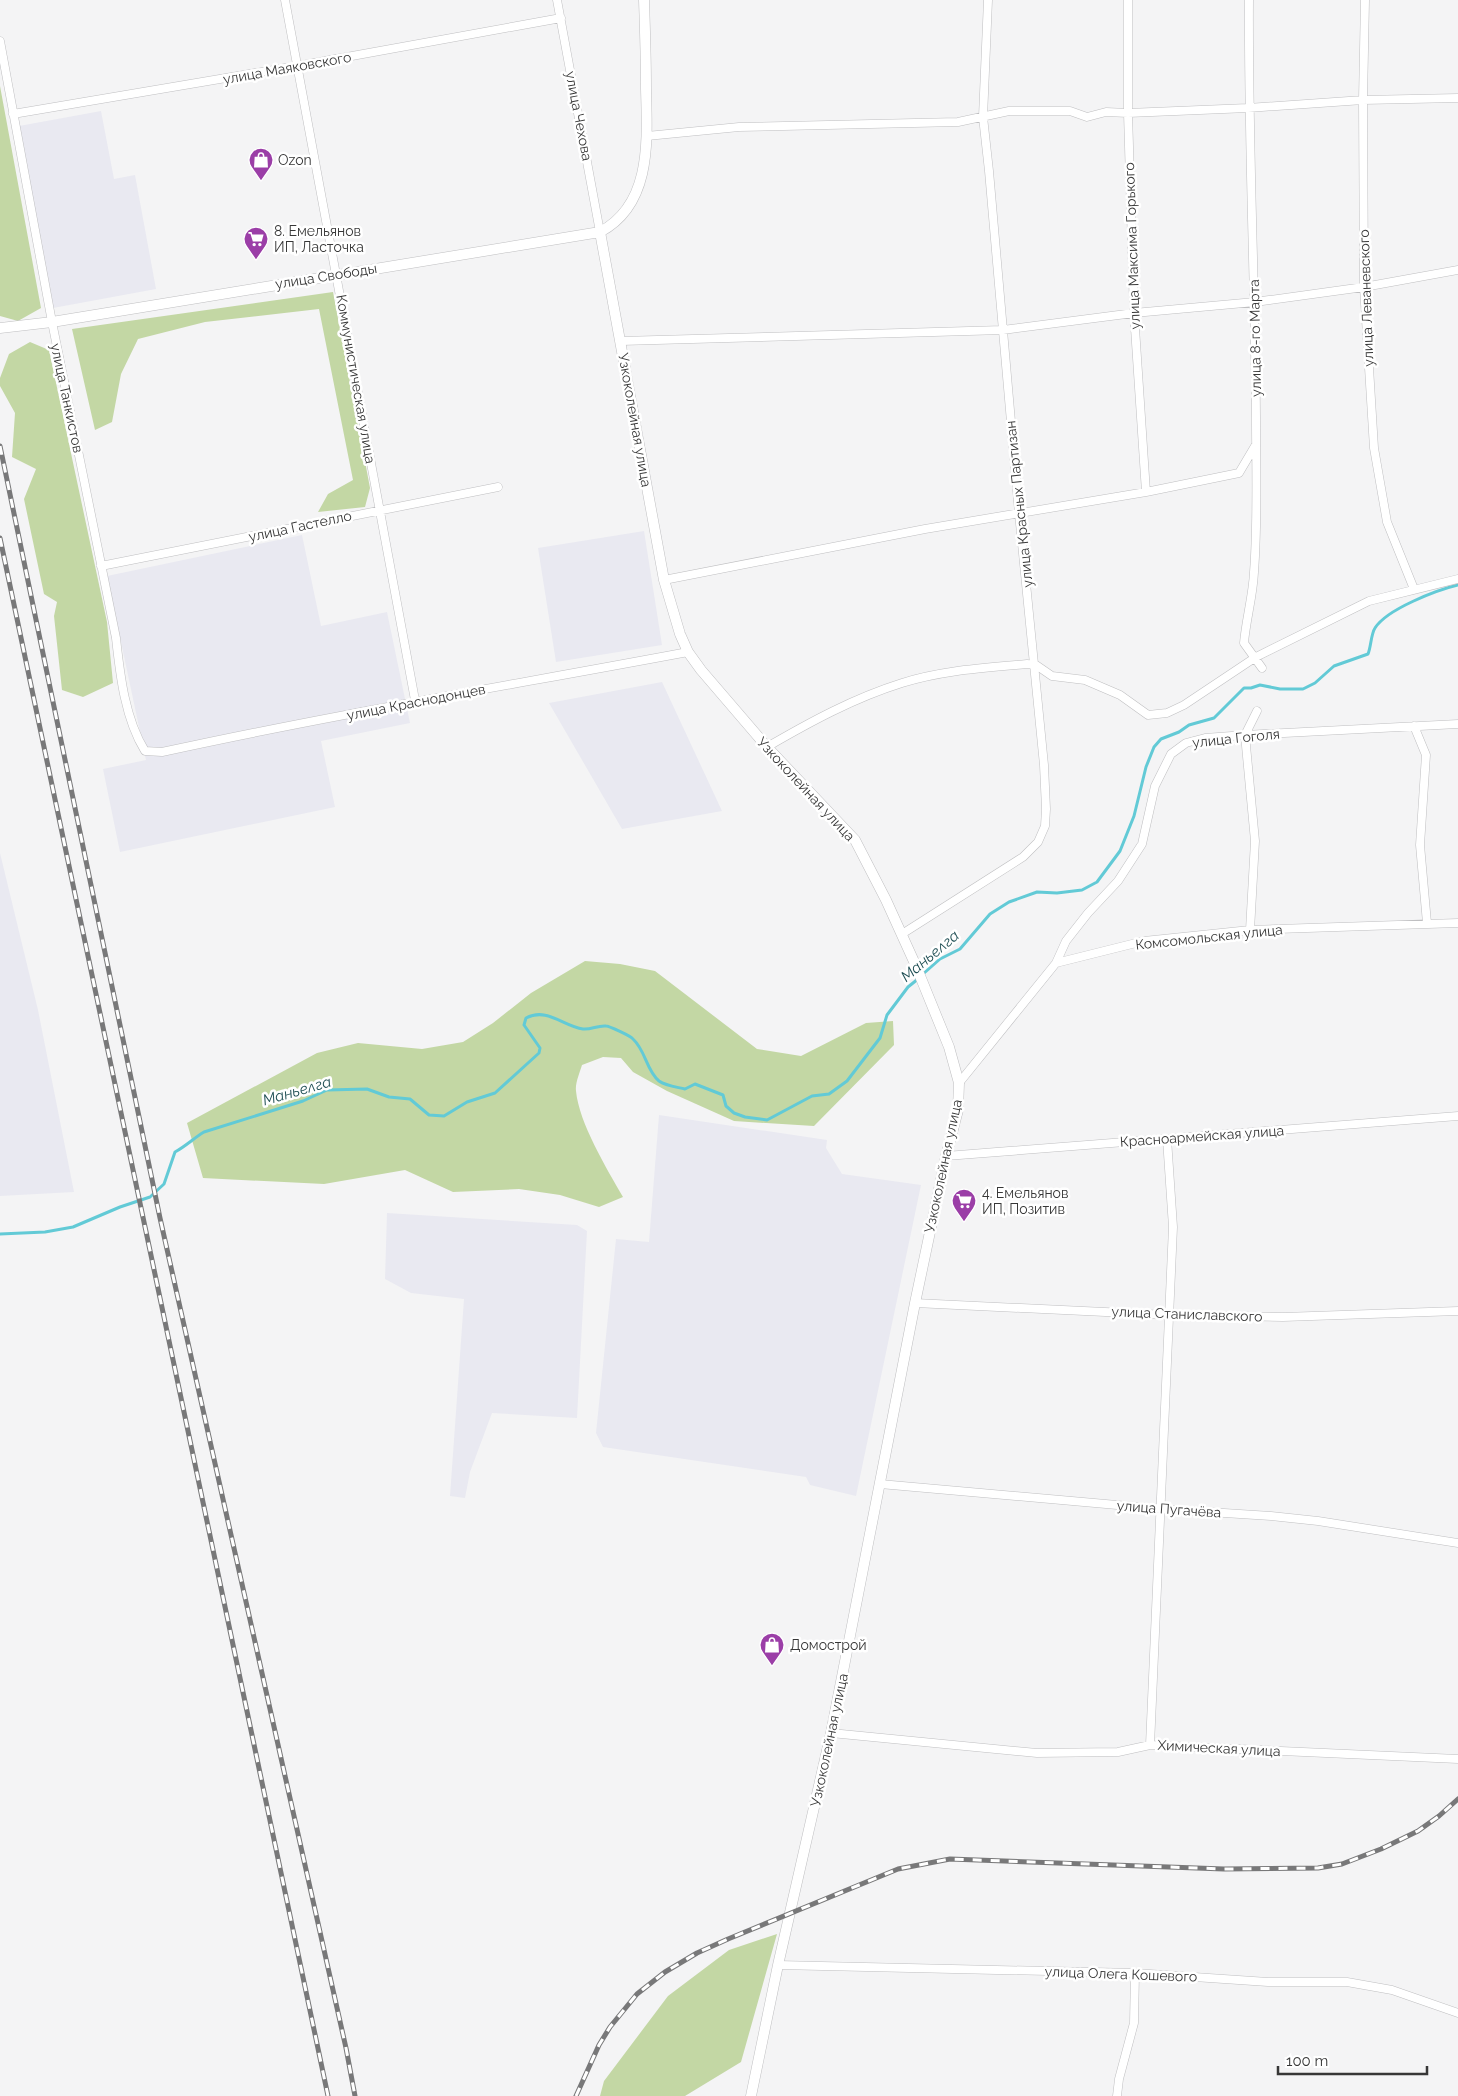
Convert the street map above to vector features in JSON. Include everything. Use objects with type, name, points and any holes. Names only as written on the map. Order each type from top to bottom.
[{"type":"street","name":"Коммунистическая улица","points":[[285,0],[415,700]]},
{"type":"street","name":"улица Чехова","points":[[557,0],[600,232]]},
{"type":"street","points":[[600,232],[611,226],[623,214],[636,193],[644,170],[647,136],[644,0]]},
{"type":"street","name":"улица Красных Партизан","points":[[902,934],[1023,857],[1038,842],[1045,826],[1046,809],[1036,665],[1019,513],[983,117],[988,0]]},
{"type":"street","name":"улица Максима Горького","points":[[1128,0],[1128,113],[1134,313],[1146,492]]},
{"type":"street","name":"улица 8-го Марта","points":[[1248,0],[1248,108],[1255,302],[1256,444],[1254,573],[1246,617],[1244,643],[1262,668]]},
{"type":"street","name":"улица Леваневского","points":[[1365,0],[1363,100],[1364,288],[1374,448],[1387,522],[1414,589]]},
{"type":"street","name":"улица Маяковского","points":[[13,114],[297,66],[561,18]]},
{"type":"street","name":"улица Танкистов","points":[[0,41],[52,322],[124,690],[138,740],[145,752]]},
{"type":"street","points":[[647,136],[739,127],[958,122],[1010,111],[1070,111],[1087,117],[1106,112],[1128,113],[1248,108],[1363,100],[1458,98]]},
{"type":"street","name":"улица Свободы","points":[[0,328],[52,322],[600,232]]},
{"type":"street","name":"Узкоколейная улица","points":[[600,232],[664,580],[673,614],[688,652],[700,670],[766,747],[855,840],[886,900],[928,994],[949,1048],[959,1083],[958,1110],[946,1156],[916,1303],[831,1733],[778,1965],[751,2096]]},
{"type":"street","points":[[620,341],[1003,330],[1134,313],[1255,302],[1364,288],[1458,270]]},
{"type":"street","points":[[664,580],[925,529],[1146,492],[1240,473],[1256,444]]},
{"type":"street","name":"улица Гастелло","points":[[101,566],[498,487]]},
{"type":"street","points":[[766,747],[827,713],[903,683],[957,671],[1028,664],[1036,665],[1052,676],[1085,680],[1120,695],[1148,715],[1167,713],[1184,705],[1256,658],[1369,601],[1458,580]]},
{"type":"street","name":"улица Краснодонцев","points":[[145,752],[162,752],[415,700],[688,652]]},
{"type":"street","points":[[1250,930],[1255,841],[1244,735],[1258,711]]},
{"type":"street","name":"улица Гоголя","points":[[1056,963],[1066,941],[1088,913],[1118,881],[1142,844],[1155,786],[1171,754],[1186,743],[1205,738],[1244,735],[1458,724]]},
{"type":"street","points":[[1414,726],[1426,755],[1420,845],[1427,923]]},
{"type":"street","name":"Комсомольская улица","points":[[1056,963],[1144,941],[1250,930],[1458,923]]},
{"type":"street","points":[[959,1083],[1056,963]]},
{"type":"street","name":"Красноармейская улица","points":[[946,1156],[1458,1116]]},
{"type":"street","points":[[1150,1745],[1173,1228],[1167,1139]]},
{"type":"street","name":"улица Станиславского","points":[[916,1303],[1168,1315],[1283,1317],[1458,1311]]},
{"type":"street","name":"улица Пугачёва","points":[[880,1484],[1162,1509],[1271,1516],[1318,1521],[1458,1543]]},
{"type":"street","name":"Химическая улица","points":[[831,1733],[1037,1753],[1118,1752],[1150,1745],[1458,1759]]},
{"type":"street","name":"улица Олега Кошевого","points":[[778,1965],[1135,1973],[1268,1982],[1347,1982],[1392,1990],[1458,2013]]},
{"type":"street","points":[[1117,2096],[1119,2079],[1134,2023],[1135,1973]]},
{"type":"shaded area","points":[[101,111],[114,179],[135,175],[156,289],[53,308],[19,126]]},
{"type":"shaded area","points":[[644,531],[662,645],[556,662],[538,548]]},
{"type":"shaded area","points":[[302,535],[321,626],[387,612],[410,723],[321,741],[335,807],[120,852],[103,769],[146,760],[107,576]]},
{"type":"shaded area","points":[[662,682],[722,811],[622,829],[549,703]]},
{"type":"shaded area","points":[[0,853],[38,1010],[74,1192],[0,1196]]},
{"type":"shaded area","points":[[659,1115],[827,1140],[826,1148],[842,1174],[921,1185],[856,1496],[810,1485],[806,1477],[603,1447],[596,1433],[616,1239],[649,1242]]},
{"type":"shaded area","points":[[387,1213],[577,1225],[587,1231],[577,1418],[492,1413],[470,1472],[465,1498],[450,1496],[464,1299],[411,1293],[385,1279]]},
{"type":"green space","points":[[0,86],[41,308],[18,321],[0,316]]},
{"type":"green space","points":[[333,292],[370,488],[365,507],[318,512],[328,494],[353,480],[319,309],[205,322],[138,339],[121,374],[112,422],[95,430],[72,329]]},
{"type":"green space","points":[[30,342],[49,350],[107,622],[113,683],[83,697],[62,690],[54,616],[57,602],[44,594],[24,499],[36,469],[12,457],[15,413],[0,386],[0,378],[9,354]]},
{"type":"green space","points":[[585,961],[620,964],[655,971],[757,1049],[801,1056],[866,1023],[893,1021],[894,1045],[814,1126],[734,1121],[667,1091],[633,1072],[621,1058],[603,1057],[582,1065],[576,1088],[582,1117],[595,1146],[623,1197],[599,1207],[560,1195],[519,1189],[453,1192],[405,1170],[324,1184],[203,1178],[187,1123],[317,1053],[358,1043],[422,1049],[463,1042],[493,1023],[531,993]]},
{"type":"green space","points":[[777,1934],[741,2062],[685,2096],[600,2096],[604,2081],[668,1996],[729,1950]]},
{"type":"waterway","name":"Маньелга","points":[[923,974],[940,959],[960,949],[990,914],[1009,902],[1037,892],[1057,893],[1082,890],[1097,882],[1120,851],[1134,816],[1146,767],[1154,747],[1161,739],[1179,732],[1189,725],[1214,718],[1244,688],[1260,685],[1280,689],[1303,689],[1315,683],[1334,666],[1368,654],[1375,628],[1390,614],[1413,601],[1458,585]]},
{"type":"waterway","name":"Маньелга","points":[[0,1234],[45,1232],[73,1227],[120,1207],[150,1197],[164,1184],[175,1152],[204,1132],[303,1101],[327,1090],[367,1089],[389,1097],[410,1099],[429,1115],[444,1116],[467,1102],[495,1093],[539,1053],[540,1048],[524,1025],[526,1018],[534,1015],[548,1016],[583,1029],[603,1026],[615,1029],[631,1038],[637,1044],[651,1071],[662,1083],[685,1089],[695,1084],[723,1095],[726,1106],[734,1113],[745,1117],[767,1120],[812,1096],[829,1094],[847,1081],[880,1038],[887,1015],[908,987],[918,979]]},
{"type":"railway","points":[[0,446],[160,1218],[346,2048],[355,2096]]},
{"type":"railway","points":[[0,538],[328,2096]]},
{"type":"railway","points":[[576,2096],[599,2045],[610,2027],[637,1994],[665,1972],[697,1953],[728,1939],[898,1869],[950,1859],[1224,1869],[1318,1868],[1342,1864],[1381,1849],[1418,1831],[1458,1799]]},
{"type":"place","name":"Ozon","points":[[261,181]]},
{"type":"place","name":"8. Емельянов ИП, Ласточка","points":[[256,260]]},
{"type":"place","name":"4. Емельянов ИП, Позитив","points":[[964,1222]]},
{"type":"place","name":"Домострой","points":[[772,1666]]}]
